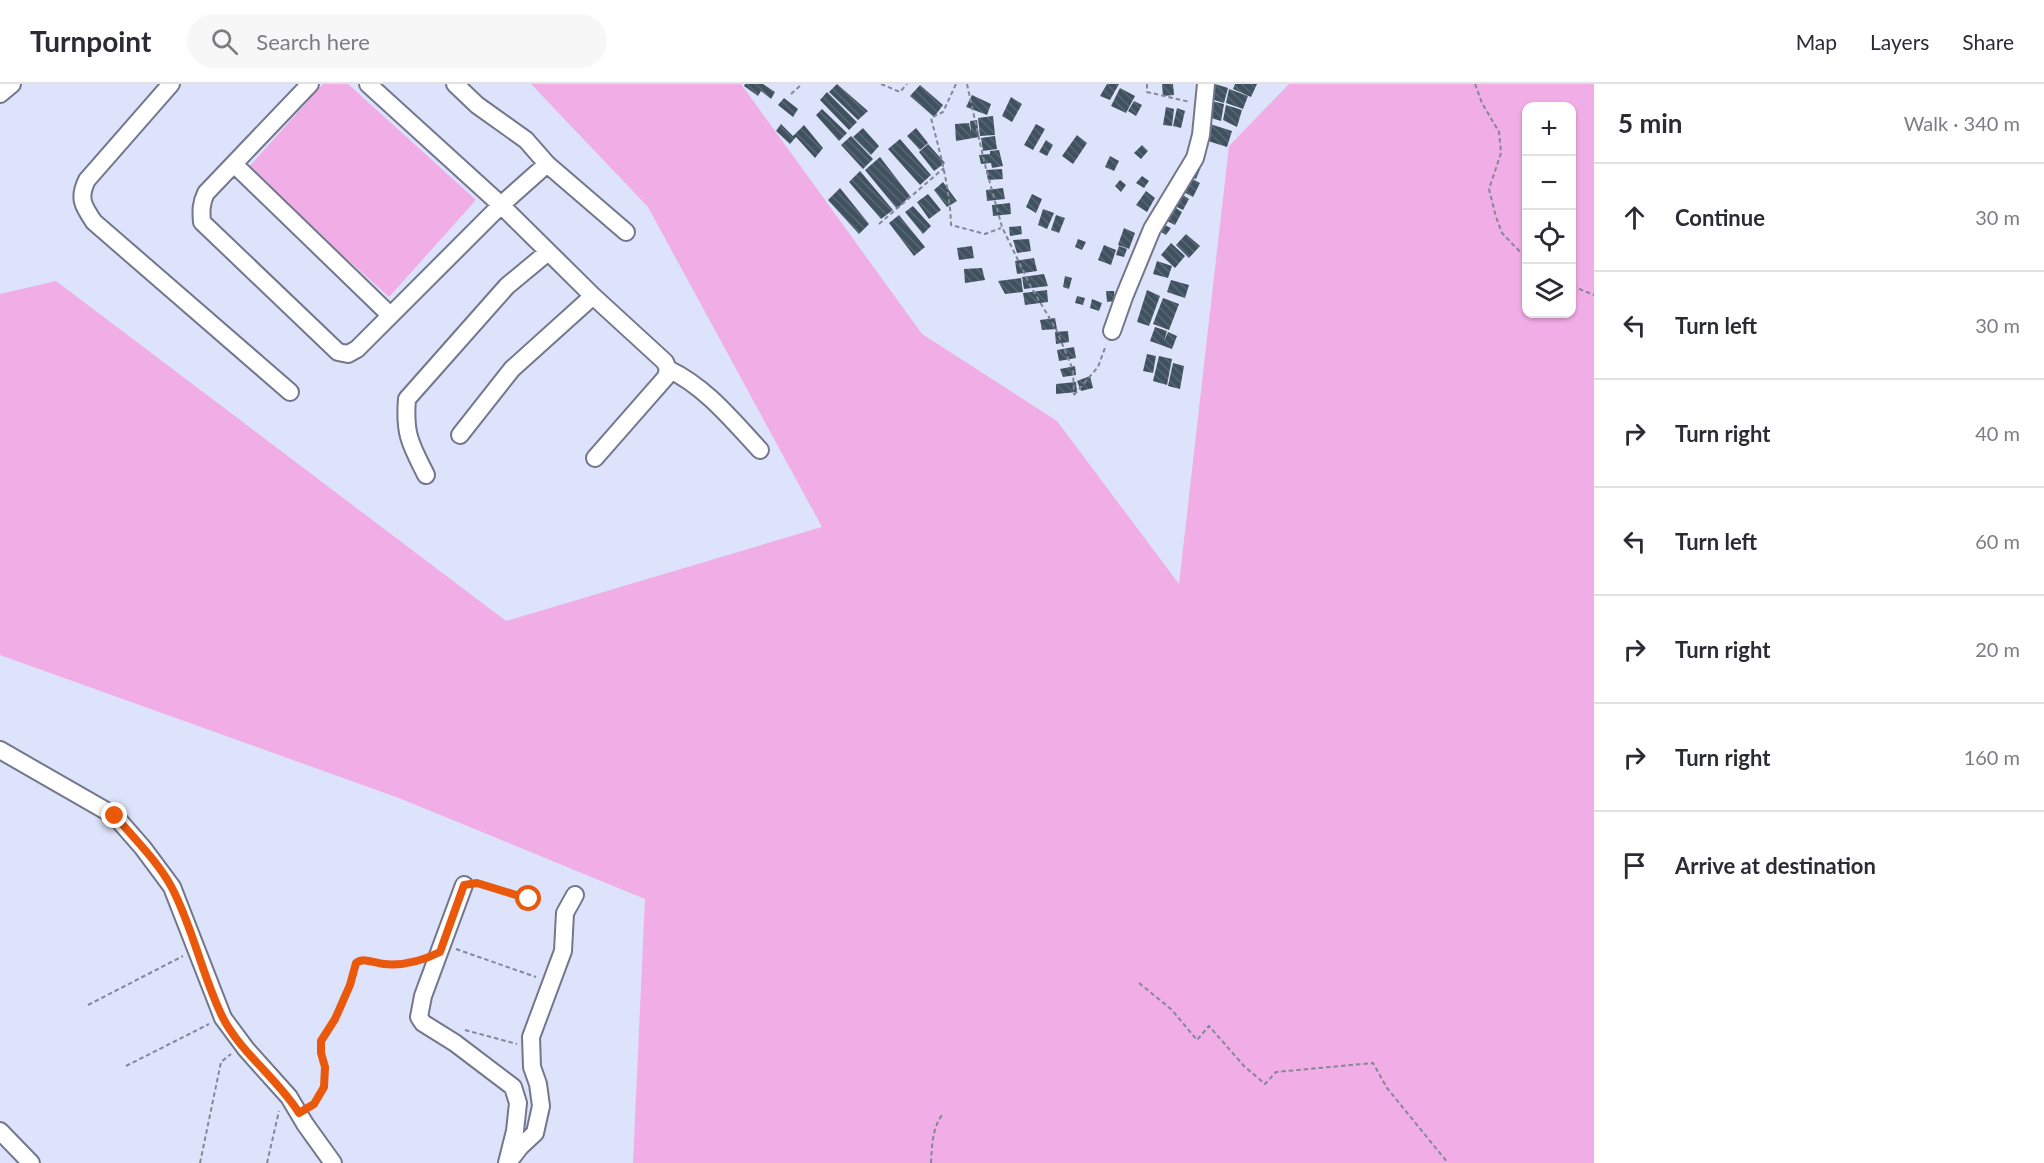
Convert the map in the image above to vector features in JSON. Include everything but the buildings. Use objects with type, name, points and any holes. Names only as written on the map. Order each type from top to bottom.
[{"type":"street","points":[[0,94],[12,84]]},
{"type":"street","points":[[171,84],[87,180],[82,190],[86,210],[94,222],[290,392]]},
{"type":"street","points":[[310,84],[206,193],[202,202],[202,222],[338,352],[348,354],[357,349],[501,205],[547,164]]},
{"type":"street","points":[[368,84],[501,205],[593,296],[665,362],[668,369],[666,377],[595,458]]},
{"type":"street","points":[[455,84],[477,105],[526,140],[547,164],[626,232]]},
{"type":"street","points":[[1112,331],[1152,230],[1195,158],[1202,135],[1205,90]]},
{"type":"street","points":[[234,164],[390,315]]},
{"type":"street","points":[[426,476],[410,443],[405,423],[407,399],[507,285],[548,252]]},
{"type":"street","points":[[460,435],[512,369],[593,296]]},
{"type":"street","points":[[668,369],[687,378],[705,393],[760,450]]},
{"type":"street","points":[[0,750],[115,816],[143,848],[172,887],[223,1018],[246,1049],[283,1090],[333,1163]]},
{"type":"street","points":[[464,885],[423,996],[419,1017],[423,1023],[455,1042],[513,1087],[518,1102],[515,1131],[507,1163],[535,1133],[541,1106],[538,1084],[532,1067],[531,1037],[563,951],[565,913],[575,895]]},
{"type":"street","points":[[0,1131],[31,1163]]},
{"type":"path","points":[[791,94],[802,84]]},
{"type":"path","points":[[881,84],[900,92],[907,84]]},
{"type":"path","points":[[956,84],[943,112],[930,118],[944,168],[951,208],[951,225],[985,234],[1002,227]]},
{"type":"path","points":[[967,84],[1002,227],[1031,287],[1056,329],[1073,370],[1074,395],[1098,367],[1112,331]]},
{"type":"path","points":[[1147,84],[1147,92],[1194,103],[1205,90]]},
{"type":"path","points":[[1475,84],[1482,103],[1499,132],[1501,153],[1489,189],[1496,217],[1502,233],[1522,253]]},
{"type":"path","points":[[879,224],[944,168]]},
{"type":"path","points":[[1576,288],[1594,295]]},
{"type":"path","points":[[464,885],[477,883],[529,899]]},
{"type":"path","points":[[299,1113],[314,1104],[324,1087],[325,1067],[321,1053],[321,1041],[335,1019],[350,985],[356,963],[363,959],[384,964],[406,964],[418,961],[441,948],[552,981]]},
{"type":"path","points":[[87,1005],[197,949]]},
{"type":"path","points":[[1139,983],[1172,1010],[1197,1040],[1209,1026],[1244,1066],[1265,1084],[1276,1071],[1373,1064],[1387,1088],[1448,1163]]},
{"type":"path","points":[[126,1066],[223,1018]]},
{"type":"path","points":[[461,1029],[519,1044],[532,1044]]},
{"type":"path","points":[[200,1163],[220,1062],[229,1054],[246,1049]]},
{"type":"path","points":[[267,1163],[283,1090]]},
{"type":"path","points":[[931,1163],[933,1136],[936,1123],[942,1115]]},
{"type":"shaded area","points":[[323,84],[348,84],[476,200],[389,297],[247,169]]},
{"type":"shaded area","points":[[531,84],[741,84],[922,334],[1057,421],[1179,584],[1229,146],[1289,84],[1594,84],[1594,1163],[633,1163],[645,899],[399,798],[0,655],[0,294],[56,281],[506,621],[822,527],[648,207]]},
{"type":"route","points":[[115,816],[143,848],[172,887],[223,1018],[246,1049],[289,1097],[299,1113],[314,1104],[324,1087],[326,1077],[320,1047],[321,1041],[335,1019],[358,961],[363,959],[384,964],[406,964],[440,952],[464,885],[477,883],[529,899]]}]
